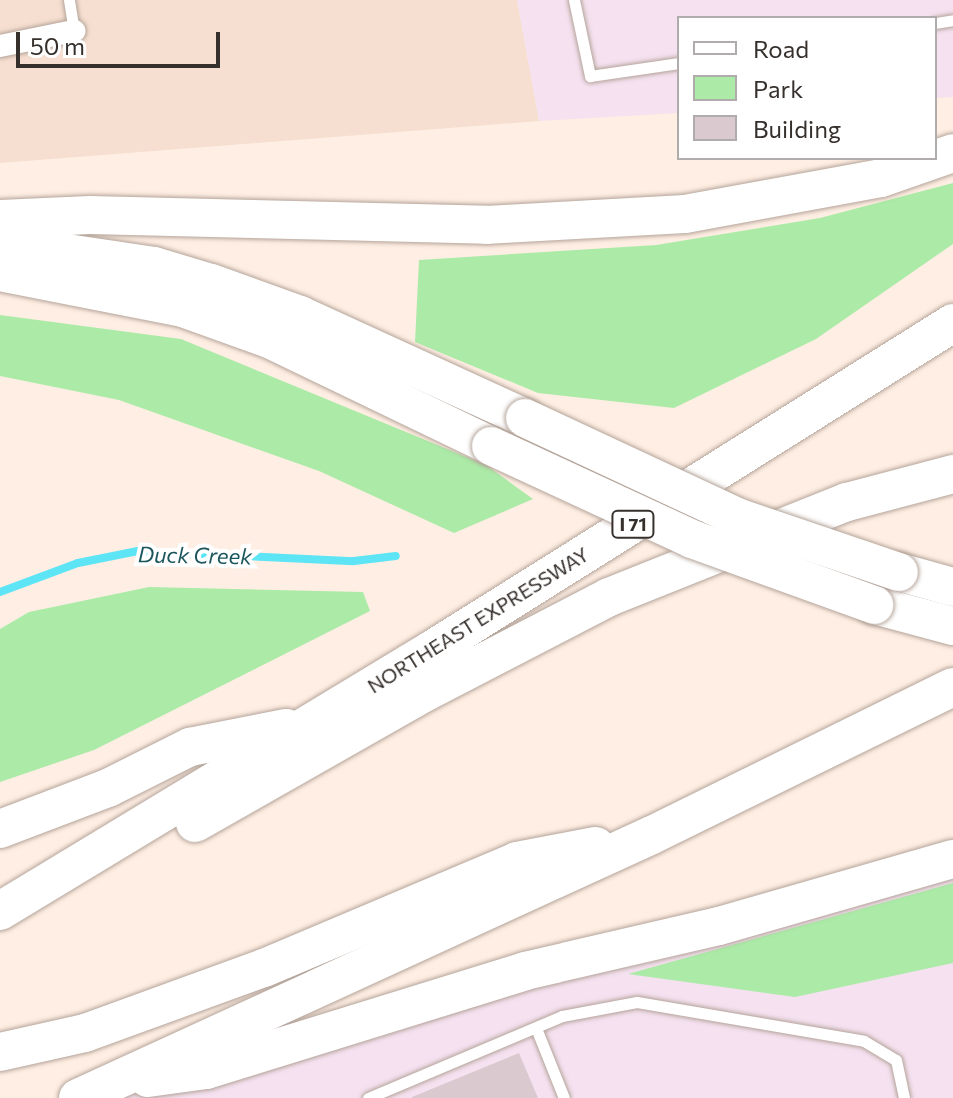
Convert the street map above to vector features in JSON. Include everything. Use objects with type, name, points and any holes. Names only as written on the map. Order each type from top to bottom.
[{"type":"highway","points":[[0,219],[90,215],[487,225],[685,214],[881,178],[933,160]]},
{"type":"highway","points":[[0,243],[154,266],[300,315],[737,517],[953,587]]},
{"type":"highway","points":[[0,272],[98,288],[183,308],[269,339],[692,539],[874,605],[953,626]]},
{"type":"highway","points":[[0,286],[98,288]]},
{"type":"highway","name":"NORTHEAST EXPRESSWAY","points":[[0,911],[312,723],[953,323]]},
{"type":"highway","points":[[86,858],[164,841],[426,692],[609,597],[847,502],[953,474]]},
{"type":"highway","points":[[94,1090],[652,835],[953,687]]},
{"type":"highway","points":[[0,829],[108,788],[190,747],[312,723]]},
{"type":"highway","points":[[0,1052],[85,1033],[264,968],[517,861],[652,835]]},
{"type":"highway","points":[[94,1090],[206,1070],[525,971],[719,926],[953,859]]},
{"type":"street","points":[[0,46],[74,31]]},
{"type":"lane","points":[[69,0],[74,31]]},
{"type":"lane","points":[[574,0],[590,76],[677,63]]},
{"type":"lane","points":[[368,1098],[562,1016],[637,1002],[864,1041],[896,1060],[904,1098]]},
{"type":"lane","points":[[536,1028],[564,1098]]},
{"type":"shaded area","points":[[0,0],[517,0],[539,121],[0,163]]},
{"type":"shaded area","points":[[517,0],[953,0],[953,97],[937,98],[937,16],[677,16],[677,113],[539,121]]},
{"type":"shaded area","points":[[953,859],[953,1098],[78,1098]]},
{"type":"green space","points":[[953,183],[953,244],[816,339],[674,408],[538,393],[415,342],[419,260],[656,245],[820,218]]},
{"type":"green space","points":[[0,315],[181,339],[486,465],[533,499],[454,533],[319,471],[119,400],[0,376]]},
{"type":"green space","points":[[149,587],[363,592],[370,611],[94,750],[0,782],[0,629],[29,612]]},
{"type":"green space","points":[[953,883],[953,963],[795,997],[628,974]]},
{"type":"building","points":[[519,1053],[538,1098],[412,1098],[412,1097]]},
{"type":"waterway","name":"Duck Creek","points":[[0,592],[78,563],[138,551],[354,561],[396,556]]}]
